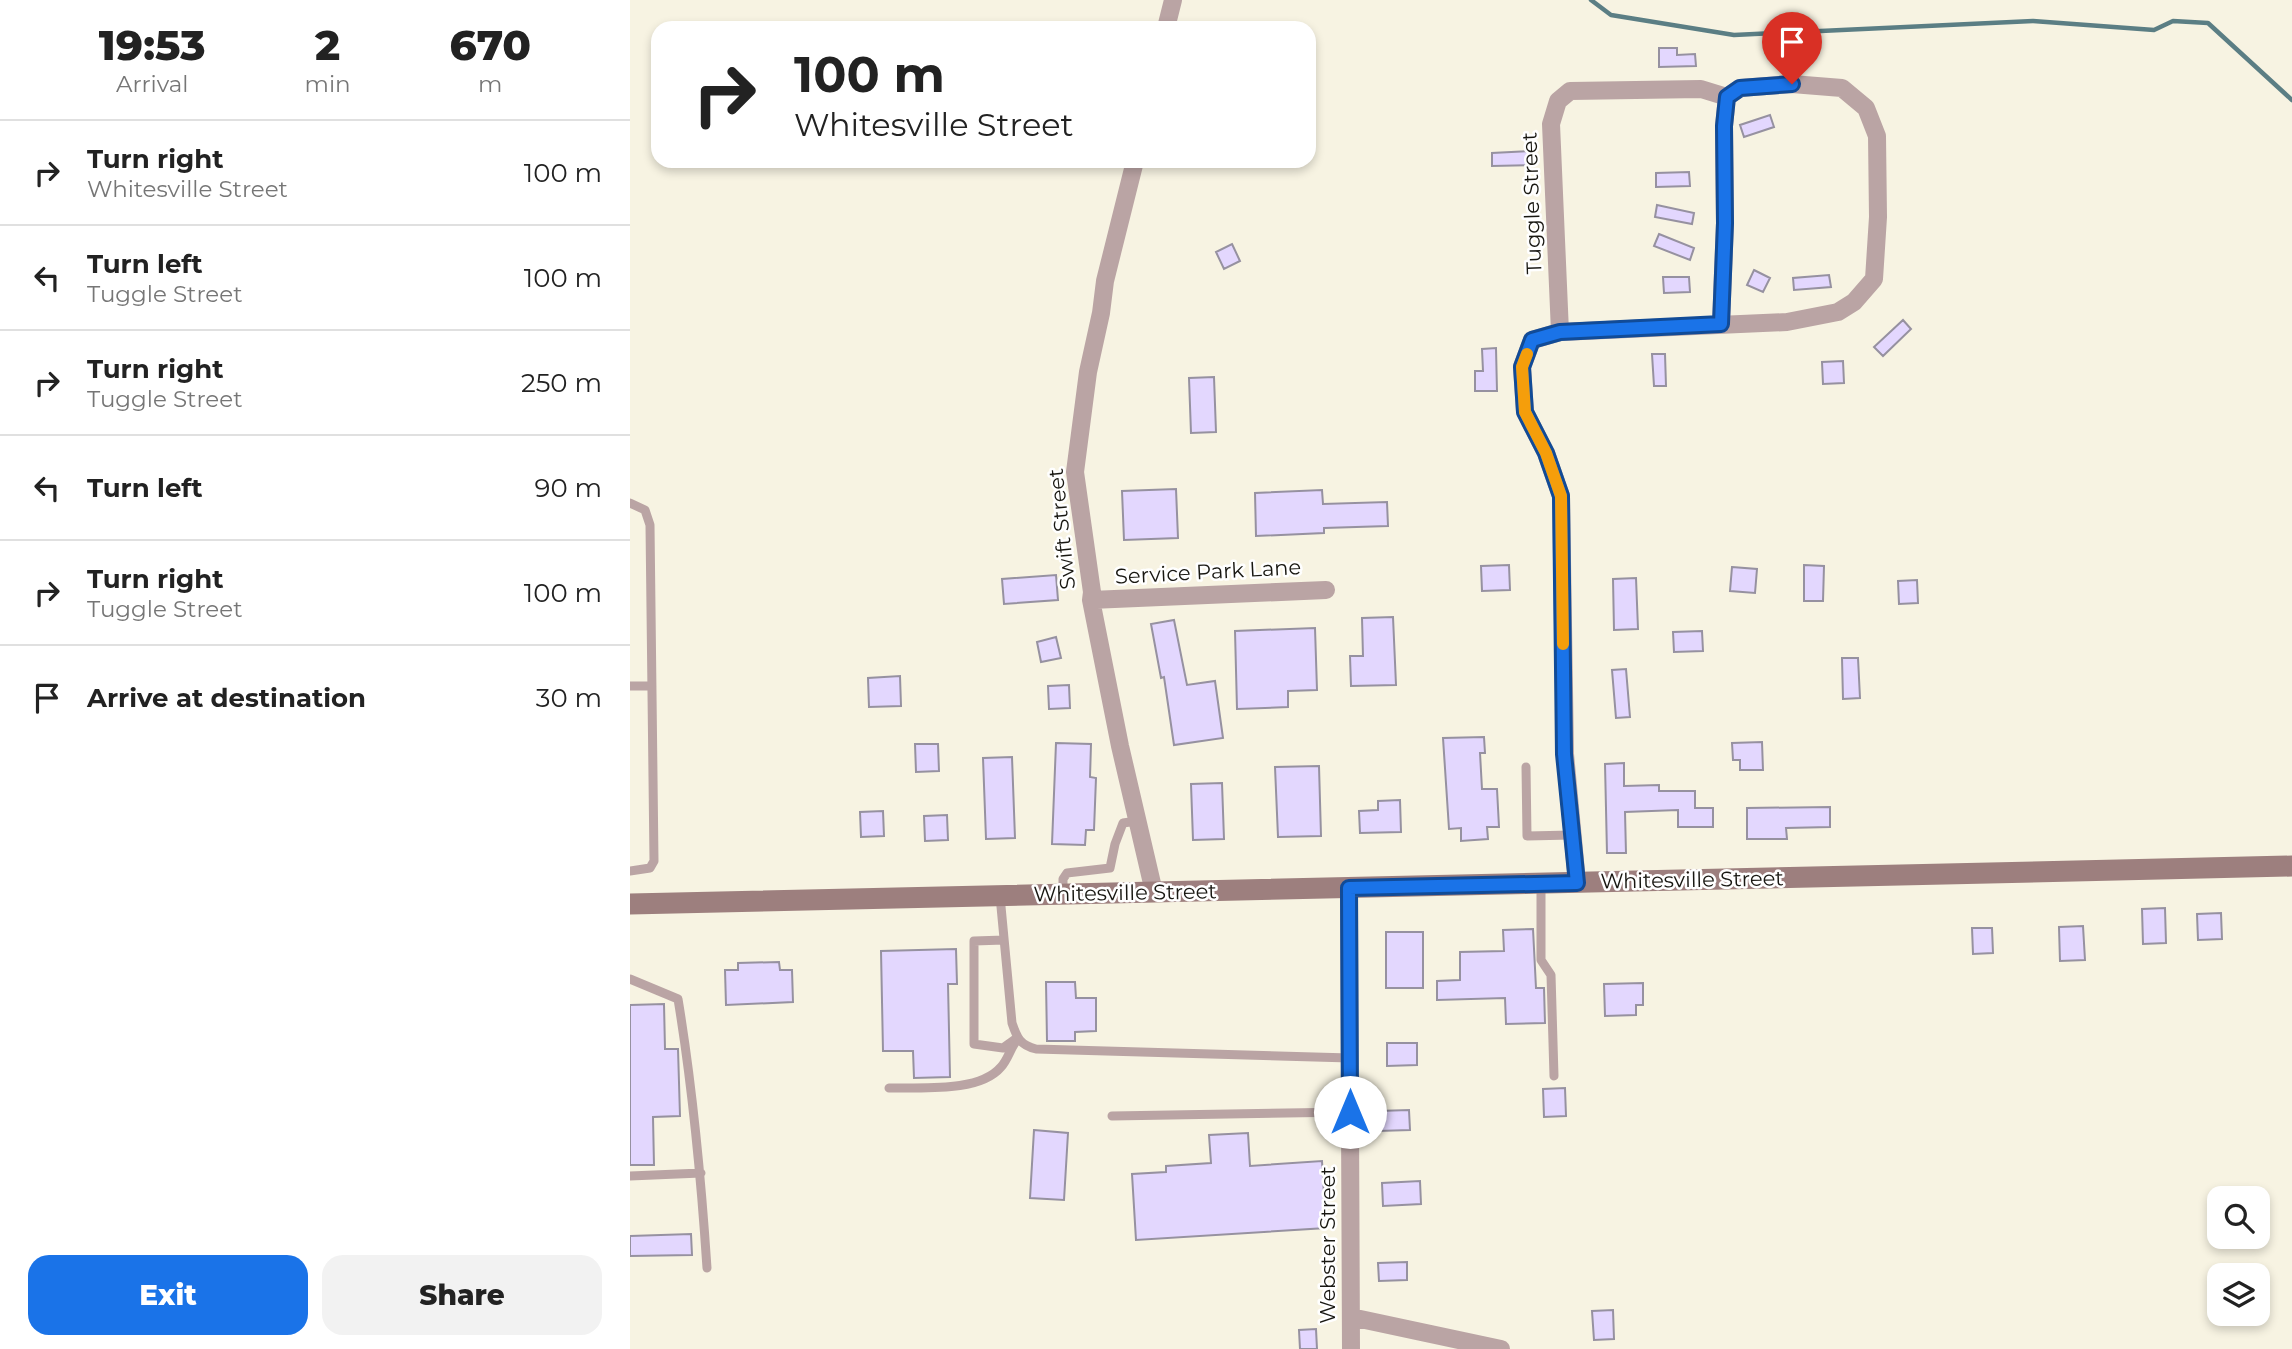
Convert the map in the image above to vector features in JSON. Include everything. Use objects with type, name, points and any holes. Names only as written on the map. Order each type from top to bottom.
[{"type":"main road","name":"Whitesville Street","points":[[630,904],[2292,866]]},
{"type":"street","points":[[1168,21],[1173,0]]},
{"type":"street","points":[[1577,883],[1564,754],[1561,496],[1546,453],[1525,412],[1522,367],[1532,340],[1560,332],[1787,322],[1838,312],[1854,302],[1874,279],[1878,217],[1877,136],[1866,108],[1842,88],[1792,84],[1740,88],[1727,97],[1724,126],[1725,223],[1721,324]]},
{"type":"street","name":"Tuggle Street","points":[[1560,332],[1551,124],[1558,102],[1570,91],[1701,89],[1727,97]]},
{"type":"street","name":"Swift Street","points":[[1133,168],[1105,281],[1101,313],[1087,372],[1075,472],[1091,600],[1154,892]]},
{"type":"street","name":"Service Park Lane","points":[[1091,600],[1326,590]]},
{"type":"street","name":"Webster Street","points":[[1349,888],[1352,1349]]},
{"type":"street","points":[[1351,1317],[1501,1349]]},
{"type":"lane","points":[[630,503],[645,510],[650,525],[654,861],[650,868],[630,871]]},
{"type":"lane","points":[[630,686],[652,686]]},
{"type":"lane","points":[[1526,767],[1527,836],[1572,835]]},
{"type":"lane","points":[[1063,894],[1063,879],[1068,873],[1110,868],[1123,823],[1137,821]]},
{"type":"lane","points":[[1541,883],[1541,960],[1551,975],[1553,1076]]},
{"type":"lane","points":[[1000,896],[1012,1023],[1017,1038],[1024,1046],[1036,1049],[1350,1058]]},
{"type":"lane","points":[[1004,940],[974,941],[974,1044],[1003,1048],[1017,1038]]},
{"type":"lane","points":[[630,979],[678,999],[694,1096],[706,1268]]},
{"type":"lane","points":[[889,1088],[949,1087],[982,1082],[1001,1067],[1017,1038]]},
{"type":"lane","points":[[1112,1116],[1350,1112]]},
{"type":"lane","points":[[630,1176],[701,1173]]},
{"type":"building","points":[[1659,48],[1677,48],[1677,55],[1695,54],[1696,66],[1659,67]]},
{"type":"building","points":[[1770,115],[1774,127],[1744,137],[1740,125]]},
{"type":"building","points":[[1532,151],[1533,165],[1492,166],[1492,153]]},
{"type":"building","points":[[1689,172],[1690,186],[1656,187],[1656,173]]},
{"type":"building","points":[[1657,205],[1694,213],[1692,224],[1655,217]]},
{"type":"building","points":[[1659,234],[1694,248],[1690,260],[1654,246]]},
{"type":"building","points":[[1232,244],[1240,261],[1224,269],[1216,252]]},
{"type":"building","points":[[1754,270],[1770,278],[1763,292],[1747,285]]},
{"type":"building","points":[[1829,275],[1831,287],[1794,290],[1793,278]]},
{"type":"building","points":[[1663,277],[1689,277],[1690,292],[1664,293]]},
{"type":"building","points":[[1903,320],[1911,329],[1883,356],[1874,347]]},
{"type":"building","points":[[1496,348],[1497,391],[1475,391],[1475,371],[1483,371],[1482,349]]},
{"type":"building","points":[[1652,354],[1665,354],[1666,386],[1654,386]]},
{"type":"building","points":[[1843,361],[1844,383],[1823,384],[1822,362]]},
{"type":"building","points":[[1214,377],[1216,432],[1191,433],[1189,378]]},
{"type":"building","points":[[1176,489],[1178,538],[1124,540],[1122,491]]},
{"type":"building","points":[[1322,490],[1323,504],[1387,502],[1388,526],[1324,528],[1324,533],[1256,536],[1255,493]]},
{"type":"building","points":[[1509,565],[1510,590],[1482,591],[1481,566]]},
{"type":"building","points":[[1804,565],[1824,566],[1823,601],[1804,601]]},
{"type":"building","points":[[1732,567],[1757,569],[1755,593],[1730,591]]},
{"type":"building","points":[[1056,575],[1058,600],[1004,604],[1002,579]]},
{"type":"building","points":[[1636,578],[1638,629],[1614,630],[1613,579]]},
{"type":"building","points":[[1917,580],[1918,603],[1899,604],[1898,581]]},
{"type":"building","points":[[1393,617],[1396,685],[1351,686],[1350,656],[1363,656],[1362,618]]},
{"type":"building","points":[[1174,620],[1187,685],[1215,681],[1223,738],[1174,745],[1164,677],[1161,678],[1151,624]]},
{"type":"building","points":[[1315,628],[1317,690],[1288,691],[1288,707],[1237,709],[1235,631]]},
{"type":"building","points":[[1702,631],[1703,651],[1674,652],[1673,632]]},
{"type":"building","points":[[1056,637],[1061,658],[1041,662],[1037,642]]},
{"type":"building","points":[[1842,658],[1858,658],[1860,698],[1843,699]]},
{"type":"building","points":[[1626,669],[1630,717],[1616,718],[1612,670]]},
{"type":"building","points":[[900,676],[901,706],[869,707],[868,678]]},
{"type":"building","points":[[1069,685],[1070,708],[1049,709],[1048,686]]},
{"type":"building","points":[[1484,737],[1485,753],[1480,753],[1482,789],[1497,789],[1499,827],[1487,827],[1488,839],[1461,841],[1461,828],[1449,829],[1443,738]]},
{"type":"building","points":[[1762,742],[1763,770],[1740,770],[1740,760],[1733,760],[1732,743]]},
{"type":"building","points":[[1056,743],[1091,744],[1090,777],[1096,778],[1094,830],[1086,830],[1085,845],[1052,844]]},
{"type":"building","points":[[915,744],[938,744],[939,771],[916,772]]},
{"type":"building","points":[[1012,757],[1015,838],[986,839],[983,758]]},
{"type":"building","points":[[1624,763],[1624,786],[1659,785],[1659,791],[1695,791],[1695,808],[1713,808],[1713,827],[1678,827],[1678,810],[1625,812],[1626,853],[1607,853],[1605,764]]},
{"type":"building","points":[[1319,766],[1321,836],[1278,837],[1275,767]]},
{"type":"building","points":[[1222,783],[1224,839],[1193,840],[1191,784]]},
{"type":"building","points":[[1400,800],[1401,832],[1360,833],[1359,811],[1378,810],[1378,801]]},
{"type":"building","points":[[1830,807],[1830,827],[1786,828],[1787,839],[1747,839],[1747,808]]},
{"type":"building","points":[[883,811],[884,836],[861,837],[860,812]]},
{"type":"building","points":[[947,815],[948,840],[925,841],[924,816]]},
{"type":"building","points":[[2165,908],[2166,943],[2143,944],[2142,909]]},
{"type":"building","points":[[2221,913],[2222,939],[2198,940],[2197,914]]},
{"type":"building","points":[[2083,926],[2085,960],[2060,961],[2059,927]]},
{"type":"building","points":[[1972,928],[1992,928],[1993,953],[1973,954]]},
{"type":"building","points":[[1533,929],[1536,988],[1544,988],[1545,1023],[1506,1024],[1505,998],[1437,1000],[1437,981],[1460,980],[1460,952],[1504,951],[1503,930]]},
{"type":"building","points":[[1386,932],[1423,932],[1423,988],[1386,988]]},
{"type":"building","points":[[956,949],[957,984],[948,984],[950,1077],[914,1078],[913,1051],[883,1051],[881,951]]},
{"type":"building","points":[[779,962],[780,970],[792,970],[793,1002],[726,1005],[725,970],[738,970],[738,963]]},
{"type":"building","points":[[1046,982],[1075,982],[1076,998],[1096,998],[1096,1031],[1075,1032],[1075,1041],[1047,1041]]},
{"type":"building","points":[[1643,983],[1643,1005],[1636,1005],[1636,1015],[1605,1016],[1604,984]]},
{"type":"building","points":[[664,1004],[665,1049],[678,1049],[680,1116],[653,1117],[654,1165],[630,1165],[630,1005]]},
{"type":"building","points":[[1387,1043],[1417,1043],[1417,1065],[1387,1066]]},
{"type":"building","points":[[1565,1088],[1566,1116],[1544,1117],[1543,1089]]},
{"type":"building","points":[[1409,1110],[1410,1130],[1378,1131],[1378,1111]]},
{"type":"building","points":[[1034,1130],[1068,1133],[1064,1200],[1030,1198]]},
{"type":"building","points":[[1248,1133],[1250,1166],[1322,1161],[1326,1228],[1136,1240],[1132,1174],[1166,1172],[1166,1166],[1211,1163],[1209,1135]]},
{"type":"building","points":[[1420,1181],[1421,1204],[1383,1206],[1382,1183]]},
{"type":"building","points":[[691,1234],[692,1255],[630,1256],[630,1236]]},
{"type":"building","points":[[1407,1262],[1407,1280],[1379,1281],[1378,1263]]},
{"type":"building","points":[[1613,1310],[1614,1339],[1594,1340],[1592,1311]]},
{"type":"building","points":[[1316,1329],[1317,1349],[1300,1349],[1299,1330]]},
{"type":"waterway","points":[[1591,0],[1611,15],[1734,35],[2033,21],[2154,30],[2173,21],[2208,23],[2292,100]]},
{"type":"slow traffic","points":[[1527,354],[1522,367],[1525,412],[1546,453],[1561,496],[1563,644]]},
{"type":"route","points":[[1350,1112],[1349,888],[1577,883],[1564,754],[1561,496],[1546,453],[1525,412],[1522,367],[1532,340],[1560,332],[1721,324],[1725,223],[1724,126],[1727,97],[1740,88],[1792,84]]}]
